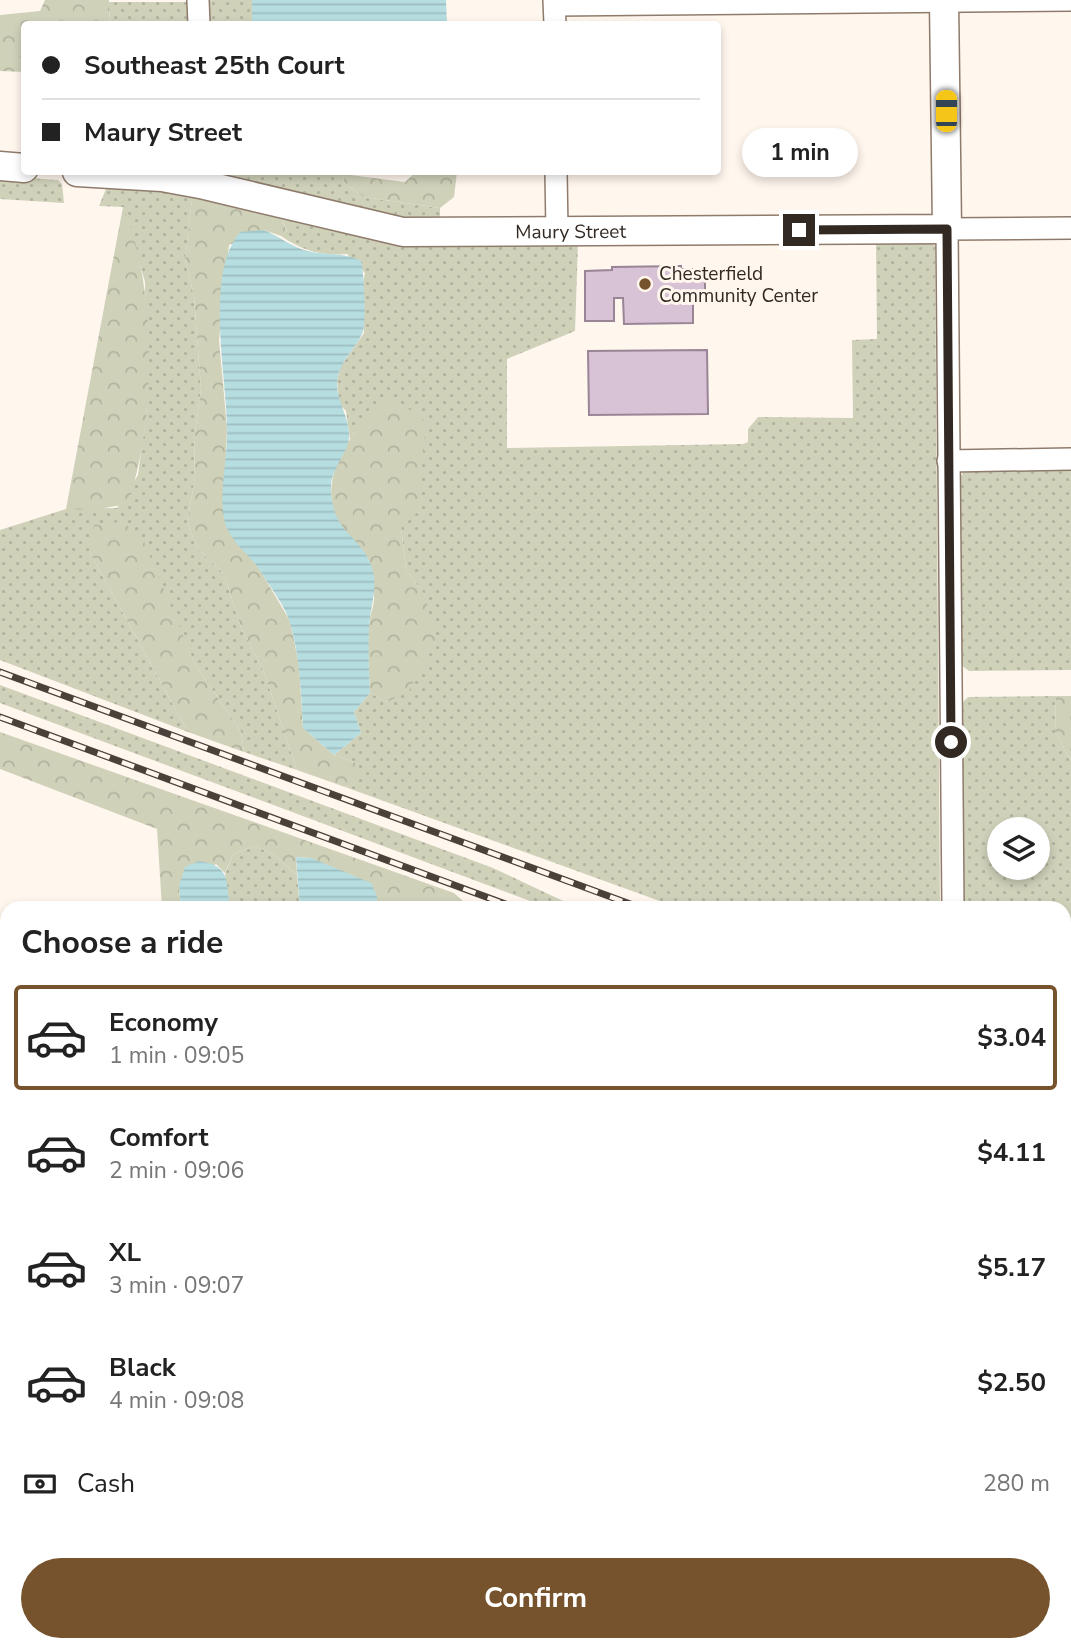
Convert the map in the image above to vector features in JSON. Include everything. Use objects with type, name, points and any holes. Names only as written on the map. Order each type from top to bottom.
[{"type":"main road","points":[[944,1],[947,229]]},
{"type":"main road","points":[[0,166],[21,168]]},
{"type":"main road","name":"Maury Street","points":[[128,175],[200,178],[402,232],[947,229]]},
{"type":"street","points":[[198,0],[199,21]]},
{"type":"street","points":[[555,10],[1071,0]]},
{"type":"street","points":[[556,175],[557,231]]},
{"type":"street","name":"Maury Street","points":[[947,229],[1071,228]]},
{"type":"street","points":[[947,229],[953,901]]},
{"type":"street","points":[[948,461],[1071,459]]},
{"type":"green space","points":[[45,0],[109,0],[110,21],[21,21],[21,72],[0,71],[0,15],[40,11]]},
{"type":"green space","points":[[209,0],[252,0],[252,21],[209,21]]},
{"type":"green space","points":[[109,2],[189,2],[188,21],[110,21]]},
{"type":"green space","points":[[225,175],[343,175],[344,183],[364,197],[440,208],[440,220],[406,218]]},
{"type":"green space","points":[[343,175],[351,175],[405,182],[413,175],[457,175],[454,197],[440,208],[364,197],[344,183]]},
{"type":"green space","points":[[0,176],[58,180],[62,184],[64,203],[0,199]]},
{"type":"green space","points":[[108,184],[198,195],[192,200],[185,260],[194,296],[201,388],[195,433],[194,484],[187,522],[197,548],[224,574],[241,627],[264,672],[297,770],[244,752],[241,732],[195,664],[169,605],[89,551],[188,732],[0,660],[0,530],[66,509],[117,508],[138,475],[147,408],[145,282],[123,207],[99,206]]},
{"type":"green space","points":[[198,195],[280,215],[287,232],[281,236],[264,230],[229,245],[219,340],[227,428],[224,509],[227,528],[260,570],[290,621],[299,665],[303,728],[334,755],[354,762],[362,773],[357,785],[345,787],[297,770],[264,672],[241,627],[224,574],[197,548],[187,522],[194,484],[195,433],[201,388],[194,296],[185,260],[192,199]]},
{"type":"green space","points":[[123,207],[134,239],[147,314],[148,396],[144,435],[127,504],[94,510],[66,509]]},
{"type":"green space","points":[[280,215],[578,243],[575,331],[507,359],[507,448],[743,444],[748,442],[748,429],[758,417],[853,418],[852,340],[877,339],[876,241],[928,240],[935,246],[940,901],[660,901],[345,787],[357,785],[354,762],[334,755],[361,733],[354,712],[370,693],[387,702],[425,595],[406,570],[401,527],[355,432],[350,440],[346,411],[339,403],[337,380],[341,366],[364,333],[362,287],[365,273],[347,254],[312,251],[281,236],[287,231]]},
{"type":"green space","points":[[391,397],[426,421],[418,512],[401,527],[406,570],[425,595],[436,642],[409,691],[387,702],[370,693],[368,636],[374,595],[362,566],[339,525],[331,488],[342,453],[352,437]]},
{"type":"green space","points":[[1071,467],[1071,670],[969,671],[961,665],[959,478],[967,469]]},
{"type":"green space","points":[[118,522],[140,532],[195,664],[241,732],[244,752],[188,732],[89,551],[94,525]]},
{"type":"green space","points":[[0,685],[493,868],[563,901],[530,901],[0,703]]},
{"type":"green space","points":[[1056,696],[1055,732],[1071,761],[1071,901],[964,901],[962,703],[968,697]]},
{"type":"green space","points":[[1056,696],[1071,696],[1071,761],[1055,732]]},
{"type":"green space","points":[[0,732],[454,893],[463,901],[377,901],[377,896],[311,858],[296,857],[297,875],[273,854],[255,846],[233,854],[225,873],[216,864],[179,886],[180,901],[162,901],[157,829],[0,769]]},
{"type":"green space","points":[[255,846],[273,854],[297,875],[299,901],[229,901],[225,874],[233,854]]},
{"type":"water","points":[[252,0],[446,0],[447,21],[252,21]]},
{"type":"water","points":[[264,230],[302,249],[355,258],[361,261],[362,266],[364,329],[342,364],[337,384],[349,437],[331,486],[335,514],[366,555],[373,573],[369,636],[370,693],[354,712],[361,733],[334,755],[303,728],[298,662],[288,617],[257,566],[229,532],[222,503],[227,442],[220,327],[223,274],[229,251],[240,232]]},
{"type":"water","points":[[296,857],[311,858],[371,883],[377,896],[377,901],[299,901]]},
{"type":"water","points":[[199,861],[217,867],[225,876],[229,901],[180,901],[179,886],[185,867]]},
{"type":"building","name":"Chesterfield Community Center","points":[[681,266],[681,269],[705,269],[705,300],[693,300],[693,323],[624,324],[623,298],[614,298],[614,321],[585,321],[585,271],[612,270],[612,267]]},
{"type":"building","points":[[707,350],[708,414],[589,415],[588,351]]},
{"type":"railway","points":[[0,672],[622,901]]},
{"type":"railway","points":[[0,717],[497,901]]},
{"type":"place","name":"Chesterfield Community Center","points":[[645,284]]},
{"type":"route","points":[[799,230],[947,229],[951,742]]}]
